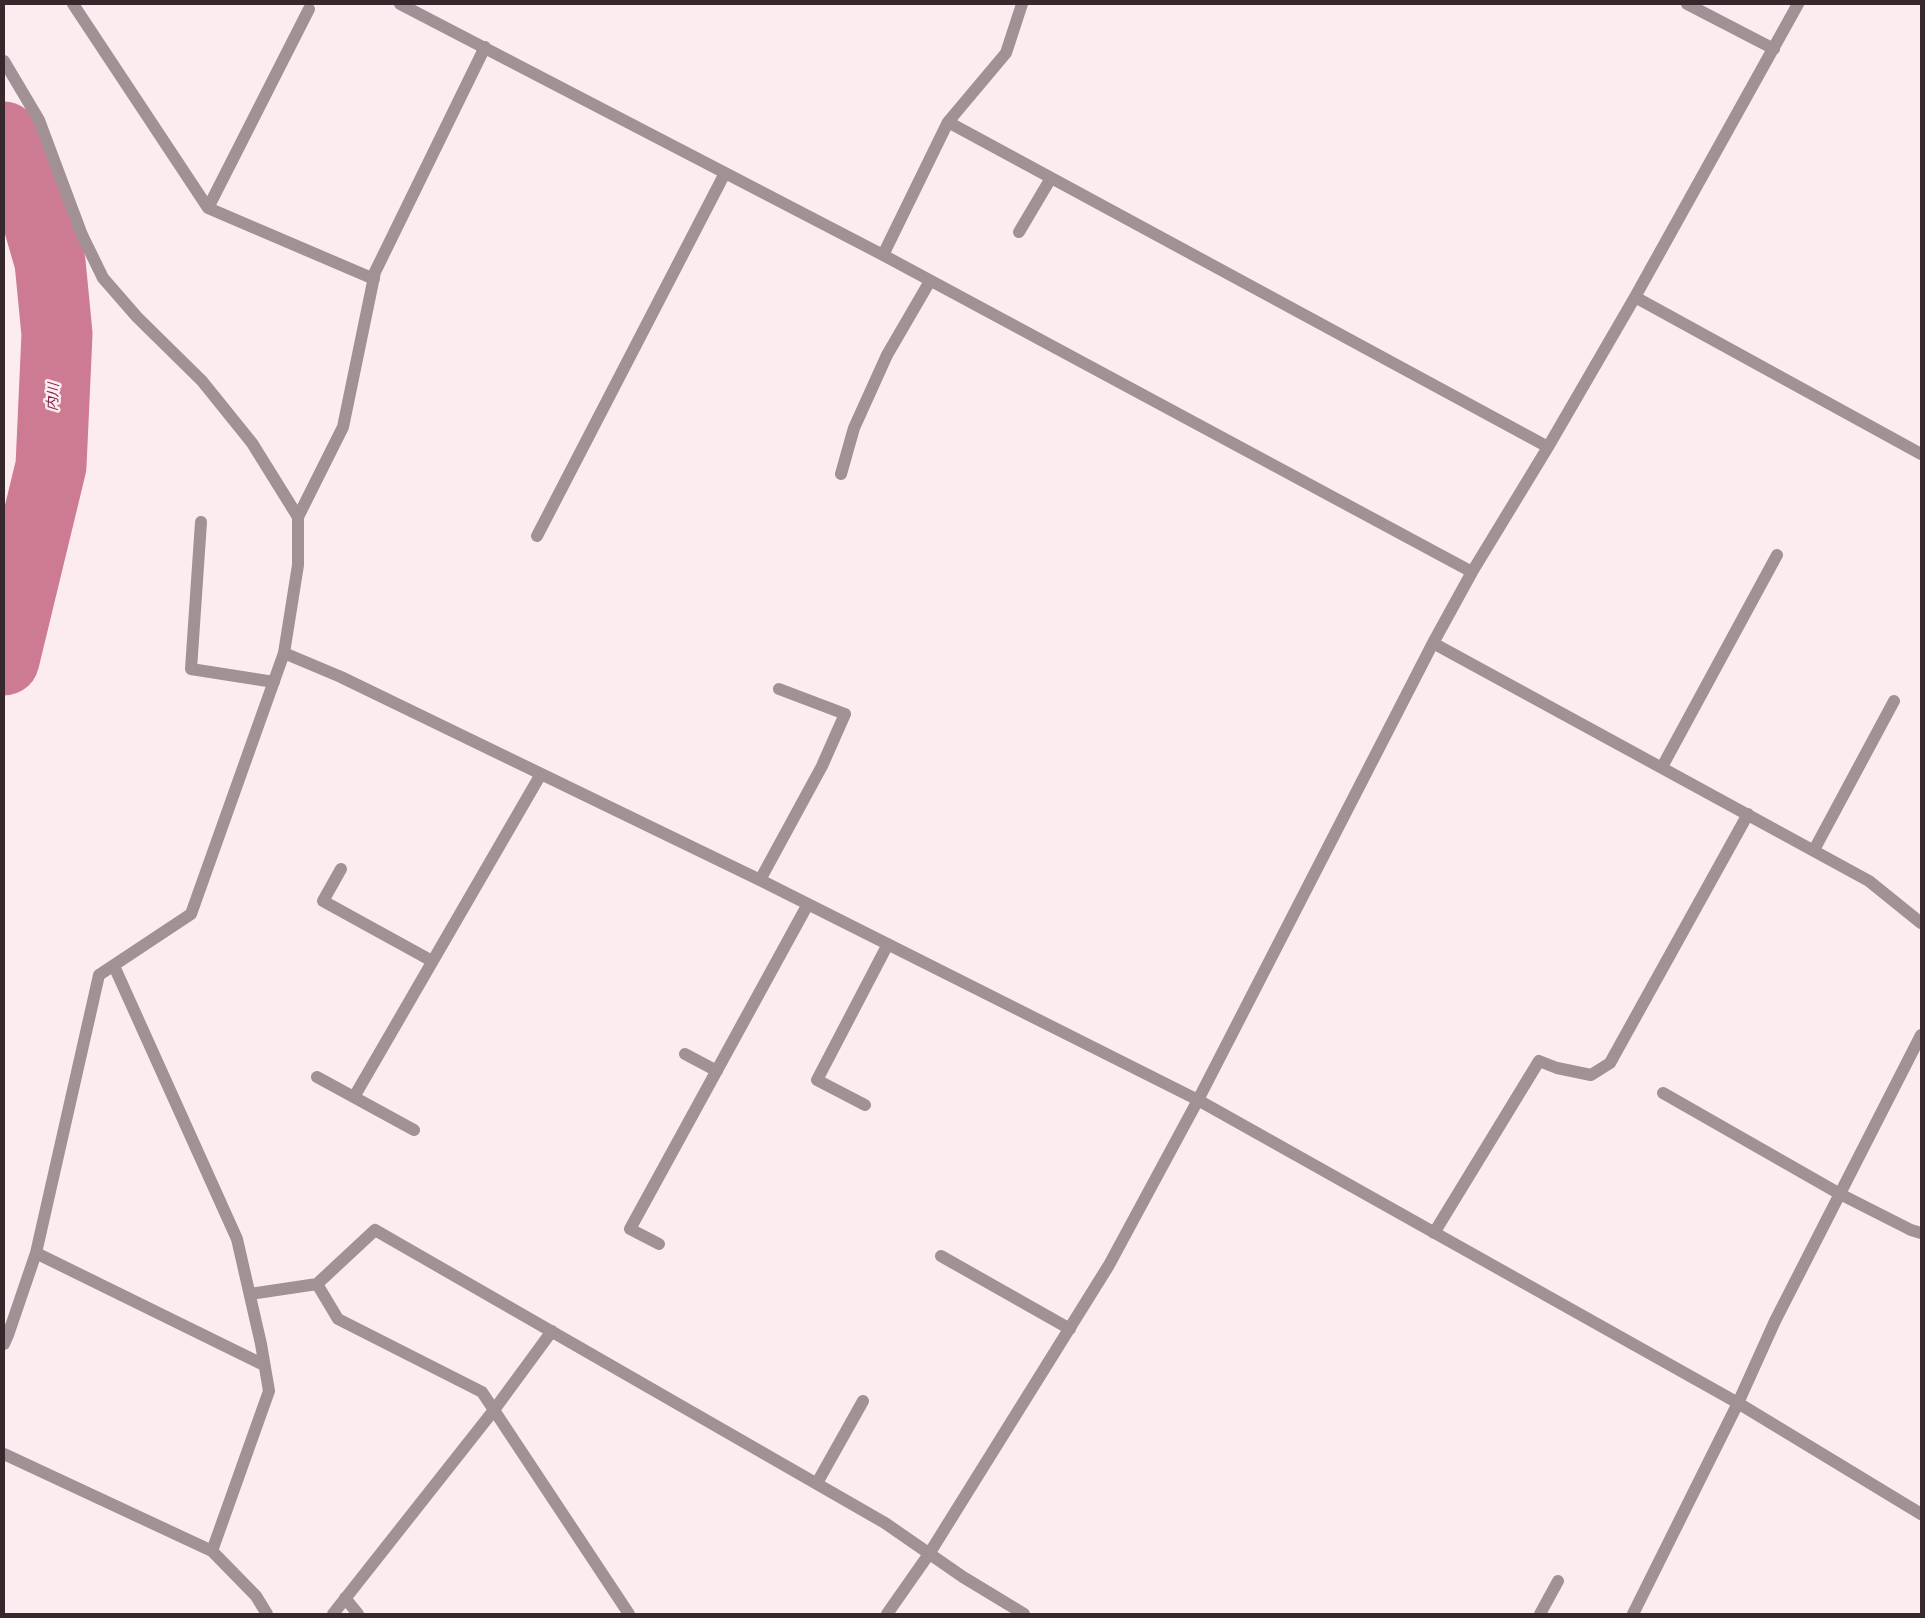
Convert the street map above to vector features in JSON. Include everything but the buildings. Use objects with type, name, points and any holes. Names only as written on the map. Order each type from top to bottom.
[{"type":"street","points":[[74,4],[208,208],[374,279]]},
{"type":"street","points":[[400,4],[883,255],[1472,572]]},
{"type":"street","points":[[883,255],[948,122],[1006,53],[1022,4]]},
{"type":"street","points":[[1687,4],[1774,48]]},
{"type":"street","points":[[887,1614],[929,1554],[1109,1266],[1198,1100],[1433,643],[1472,572],[1548,448],[1635,296],[1798,4]]},
{"type":"street","points":[[208,208],[309,9]]},
{"type":"street","points":[[4,1344],[36,1253],[99,975],[191,914],[284,653],[298,565],[298,517],[343,427],[375,272],[485,47]]},
{"type":"street","points":[[4,61],[39,120],[82,235],[103,278],[137,317],[208,389],[252,443],[298,517]]},
{"type":"street","points":[[948,122],[1548,448]]},
{"type":"street","points":[[537,536],[725,173]]},
{"type":"street","points":[[1019,232],[1051,178]]},
{"type":"street","points":[[841,474],[854,428],[887,354],[930,281]]},
{"type":"street","points":[[1635,296],[1921,454]]},
{"type":"street","points":[[202,522],[191,669],[274,682]]},
{"type":"street","points":[[1662,767],[1777,555]]},
{"type":"street","points":[[1433,643],[1869,881],[1921,923]]},
{"type":"street","points":[[284,653],[341,677],[760,880],[1198,1100],[1738,1404],[1921,1514]]},
{"type":"street","points":[[760,880],[822,766],[845,714],[779,690]]},
{"type":"street","points":[[1814,850],[1894,702]]},
{"type":"street","points":[[354,1097],[541,774]]},
{"type":"street","points":[[1434,1233],[1539,1061],[1557,1068],[1591,1075],[1610,1063],[1748,814]]},
{"type":"street","points":[[340,869],[323,901],[432,961]]},
{"type":"street","points":[[659,1244],[630,1229],[808,904]]},
{"type":"street","points":[[865,1105],[817,1080],[888,944]]},
{"type":"street","points":[[114,966],[237,1239],[269,1391],[212,1551]]},
{"type":"street","points":[[1633,1614],[1738,1404],[1775,1321],[1921,1035]]},
{"type":"street","points":[[685,1054],[717,1071]]},
{"type":"street","points":[[317,1077],[414,1130]]},
{"type":"street","points":[[1663,1093],[1840,1194],[1910,1230],[1921,1233]]},
{"type":"street","points":[[250,1294],[317,1284],[375,1230],[885,1522],[963,1577],[1024,1614]]},
{"type":"street","points":[[36,1253],[264,1365]]},
{"type":"street","points":[[941,1256],[1070,1329]]},
{"type":"street","points":[[317,1284],[338,1319],[482,1392],[629,1614]]},
{"type":"street","points":[[333,1614],[494,1410],[552,1332]]},
{"type":"street","points":[[817,1483],[863,1402]]},
{"type":"street","points":[[4,1454],[212,1551],[256,1596],[267,1614]]},
{"type":"street","points":[[1540,1614],[1558,1581]]},
{"type":"street","points":[[345,1598],[358,1614]]},
{"type":"waterway","name":"内川","points":[[4,137],[28,186],[50,262],[57,334],[51,466],[4,660]]}]
